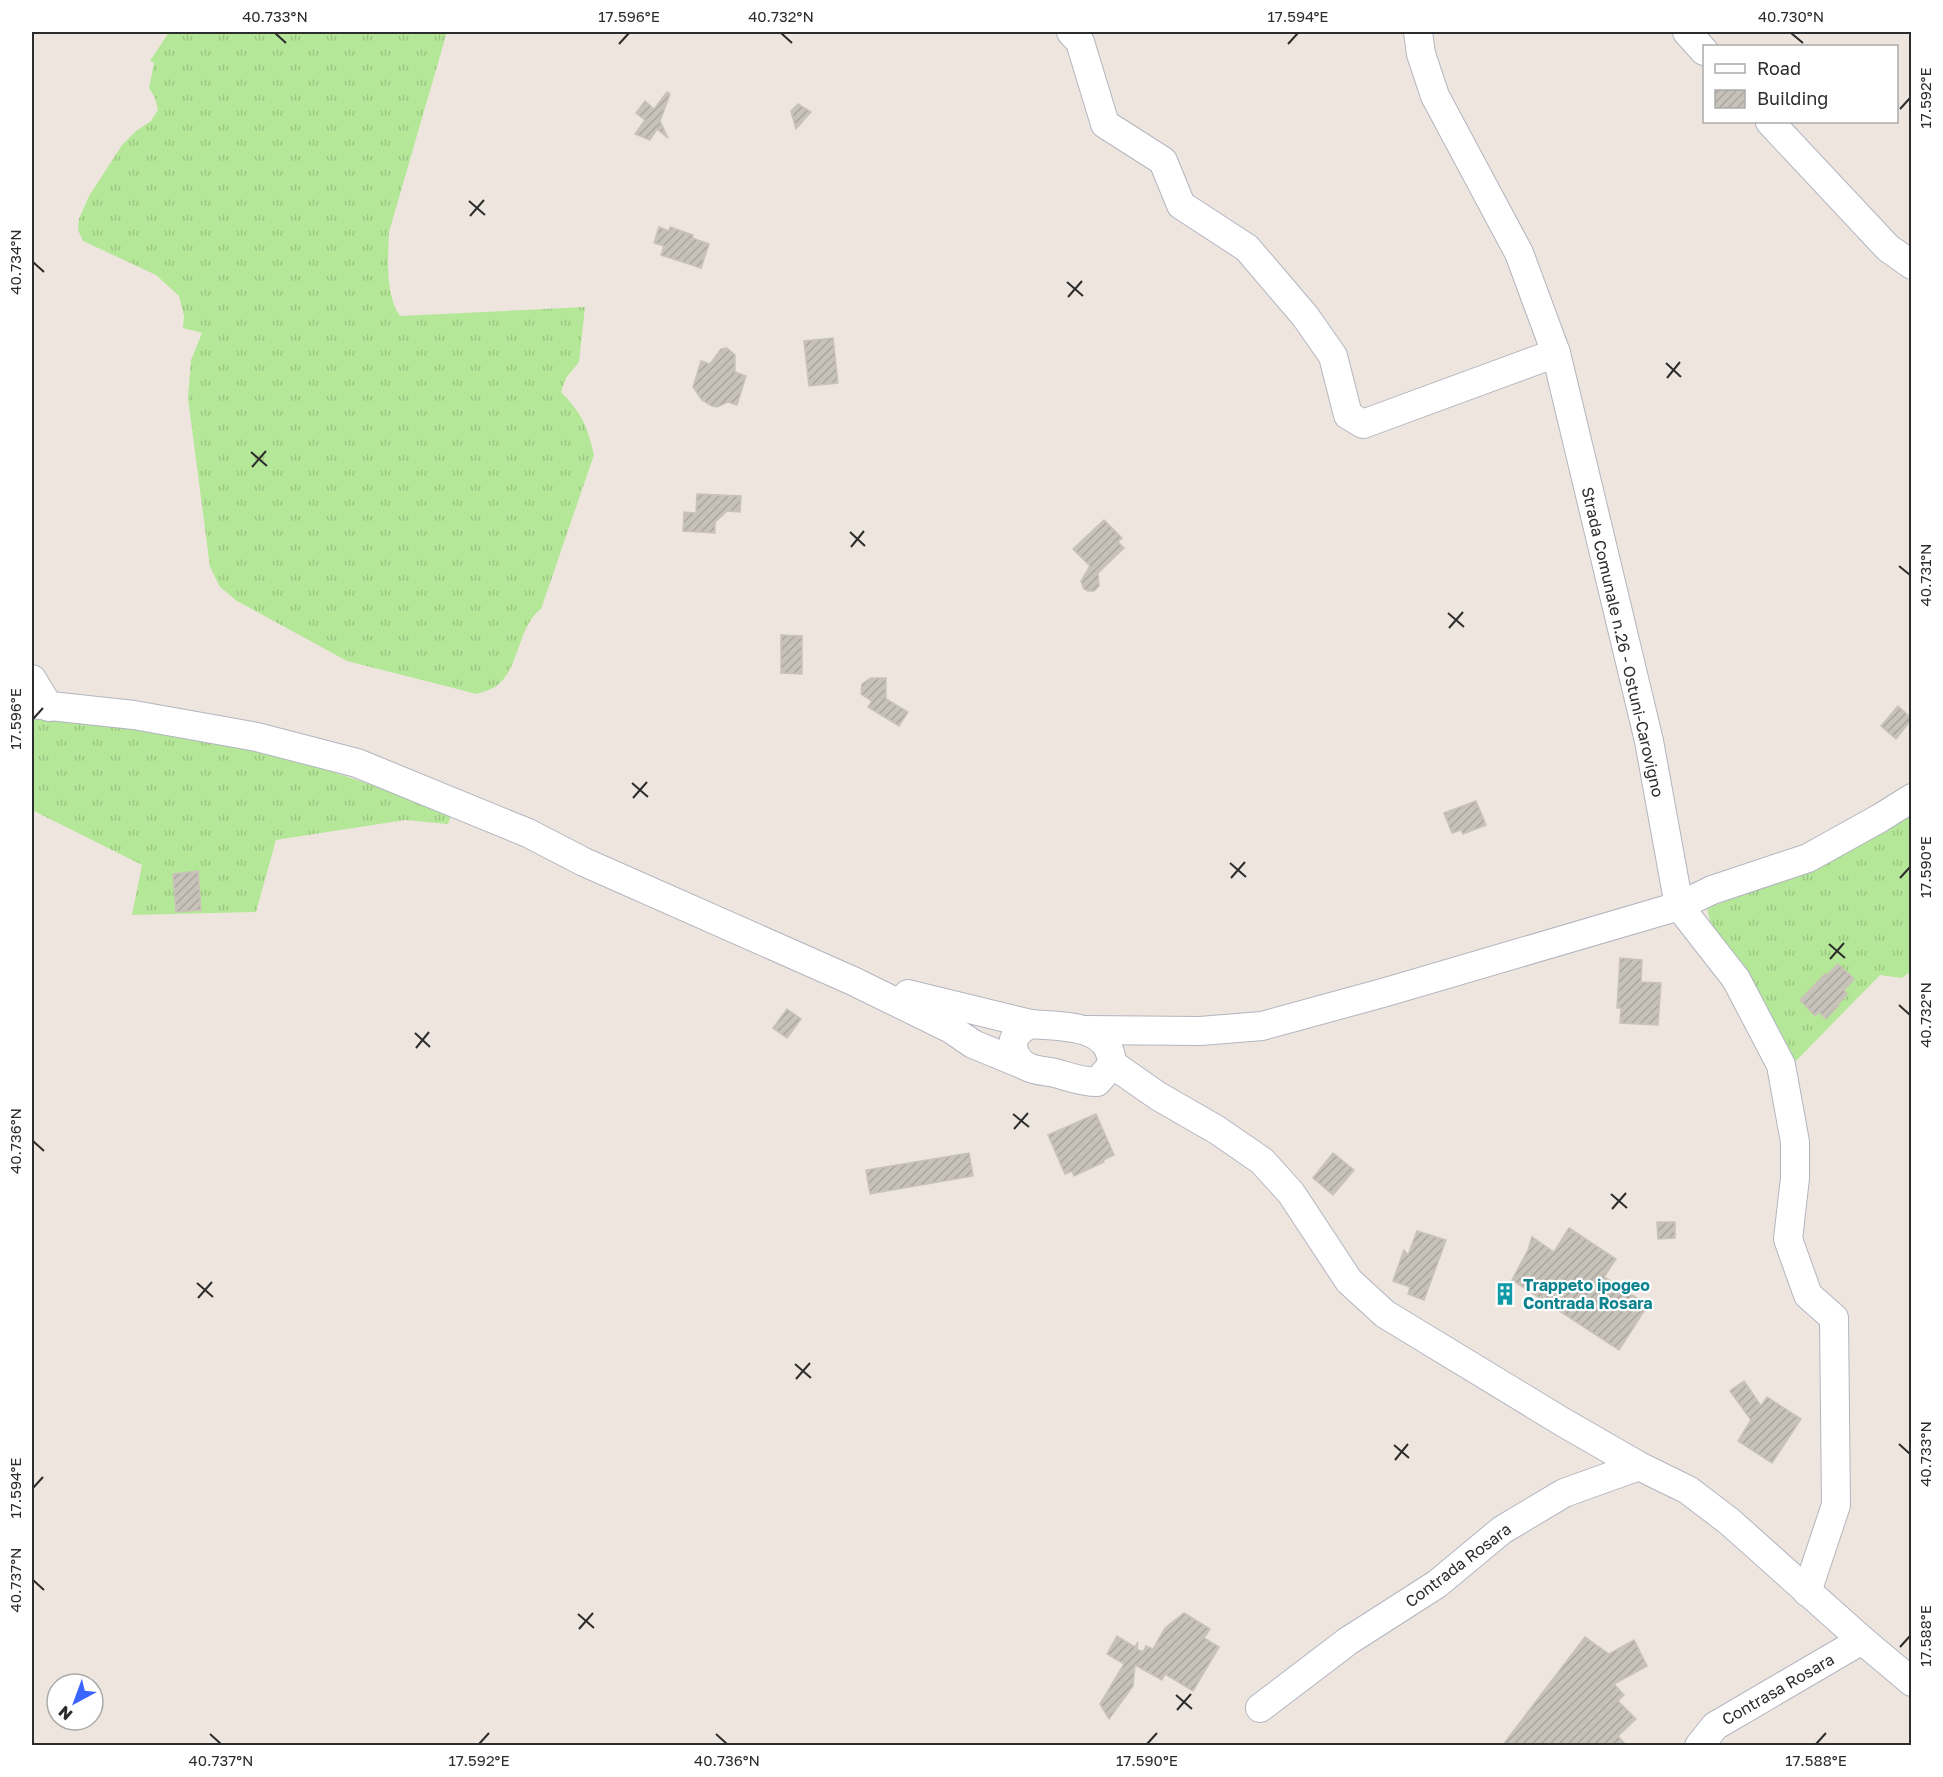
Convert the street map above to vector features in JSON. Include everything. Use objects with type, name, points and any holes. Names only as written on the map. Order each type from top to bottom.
[{"type":"street","points":[[1071,32],[1080,42],[1105,124],[1163,161],[1181,205],[1247,248],[1305,316],[1332,356],[1348,415],[1363,424],[1556,353]]},
{"type":"street","name":"Strada Comunale n.26 - Ostuni-Carovigno","points":[[1418,32],[1421,54],[1435,96],[1519,253],[1556,353],[1648,741],[1679,906],[1736,979],[1782,1065],[1795,1142],[1795,1178],[1788,1239],[1808,1295],[1834,1318],[1836,1505],[1807,1592]]},
{"type":"street","points":[[1687,32],[1703,50]]},
{"type":"street","points":[[1771,123],[1888,248],[1911,265]]},
{"type":"street","points":[[32,679],[40,706],[134,715],[257,737],[357,763],[528,833],[584,862],[853,981],[951,1029],[973,1044],[1030,1069],[1085,1082],[1107,1067],[1138,1039],[1175,1031]]},
{"type":"street","points":[[853,981],[1031,1024],[1086,1030],[1175,1031],[1262,1026],[1679,906],[1712,890],[1808,858],[1911,798]]},
{"type":"street","points":[[1024,1065],[1013,1052],[1013,1042],[1018,1032],[1031,1024]]},
{"type":"street","points":[[1086,1030],[1097,1035],[1104,1042],[1107,1067]]},
{"type":"street","points":[[1107,1067],[1217,1130],[1262,1161],[1292,1193],[1349,1281],[1385,1314],[1561,1421],[1639,1466],[1688,1490],[1730,1522],[1911,1682]]},
{"type":"street","name":"Contrada Rosara","points":[[1260,1708],[1348,1641],[1437,1584],[1502,1530],[1564,1493],[1639,1466]]},
{"type":"street","name":"Contrasa Rosara","points":[[1699,1746],[1714,1726],[1862,1640]]},
{"type":"green space","points":[[169,32],[447,32],[389,232],[388,276],[395,307],[400,316],[585,307],[579,362],[566,378],[561,392],[583,420],[594,455],[541,609],[527,627],[510,670],[493,688],[477,694],[347,661],[237,601],[220,587],[210,567],[188,398],[191,360],[202,333],[183,328],[184,316],[179,296],[156,275],[83,241],[78,230],[79,219],[89,196],[122,145],[136,131],[151,121],[158,110],[149,88],[154,63],[150,61]]},
{"type":"green space","points":[[32,706],[244,742],[452,812],[448,824],[405,820],[276,840],[256,912],[132,915],[142,865],[32,810]]},
{"type":"green space","points":[[1911,812],[1911,971],[1902,978],[1880,975],[1794,1063],[1710,921],[1707,908],[1798,874]]},
{"type":"building","points":[[667,92],[670,94],[660,121],[668,138],[657,129],[650,140],[635,134],[645,120],[636,113],[645,101],[654,109]]},
{"type":"building","points":[[798,104],[811,112],[796,129],[791,111]]},
{"type":"building","points":[[659,227],[669,231],[670,227],[693,235],[692,238],[709,244],[701,268],[661,255],[664,246],[654,243]]},
{"type":"building","points":[[833,338],[838,383],[809,386],[804,341]]},
{"type":"building","points":[[727,348],[735,355],[735,372],[746,376],[737,405],[728,402],[717,407],[712,406],[702,400],[693,387],[701,361],[710,364],[721,349]]},
{"type":"building","points":[[697,494],[741,496],[740,512],[727,511],[715,522],[715,533],[683,531],[684,512],[696,513]]},
{"type":"building","points":[[1104,520],[1122,538],[1118,542],[1124,548],[1098,573],[1099,586],[1094,591],[1088,591],[1084,589],[1081,581],[1090,566],[1073,549]]},
{"type":"building","points":[[781,635],[802,636],[802,674],[781,673]]},
{"type":"building","points":[[871,678],[886,678],[886,699],[908,712],[899,726],[868,707],[872,701],[861,694],[862,684]]},
{"type":"building","points":[[1898,706],[1911,720],[1896,739],[1881,726]]},
{"type":"building","points":[[1476,801],[1486,825],[1463,834],[1461,830],[1452,833],[1444,813]]},
{"type":"building","points":[[198,871],[201,910],[176,912],[173,874]]},
{"type":"building","points":[[1620,958],[1642,960],[1641,982],[1661,983],[1658,1025],[1620,1023],[1621,1008],[1617,1008]]},
{"type":"building","points":[[1838,964],[1854,979],[1844,990],[1847,994],[1826,1019],[1819,1012],[1815,1016],[1800,1000]]},
{"type":"building","points":[[787,1009],[801,1019],[787,1038],[773,1028]]},
{"type":"building","points":[[1096,1114],[1114,1155],[1074,1176],[1072,1171],[1065,1174],[1048,1135]]},
{"type":"building","points":[[969,1153],[973,1176],[870,1194],[866,1170]]},
{"type":"building","points":[[1333,1153],[1354,1170],[1333,1195],[1313,1178]]},
{"type":"building","points":[[1657,1222],[1675,1222],[1675,1238],[1658,1239]]},
{"type":"building","points":[[1569,1228],[1616,1259],[1604,1277],[1648,1305],[1619,1350],[1512,1280],[1528,1250],[1532,1237],[1554,1252]]},
{"type":"building","points":[[1417,1231],[1446,1240],[1424,1300],[1408,1294],[1410,1287],[1393,1281],[1404,1250],[1408,1255]]},
{"type":"building","points":[[1744,1381],[1761,1406],[1767,1397],[1801,1419],[1772,1463],[1738,1441],[1751,1420],[1730,1391]]},
{"type":"building","points":[[1184,1613],[1210,1629],[1204,1638],[1219,1647],[1193,1691],[1165,1674],[1162,1680],[1135,1665],[1133,1686],[1109,1719],[1100,1704],[1124,1664],[1107,1654],[1117,1636],[1135,1647],[1138,1642],[1137,1649],[1143,1652],[1146,1646],[1153,1649],[1165,1628]]},
{"type":"building","points":[[1585,1637],[1609,1654],[1634,1640],[1647,1666],[1614,1684],[1624,1695],[1618,1701],[1636,1719],[1618,1736],[1627,1746],[1502,1746]]},
{"type":"place","name":"Trappeto ipogeo Contrada Rosara","points":[[1505,1294]]}]
